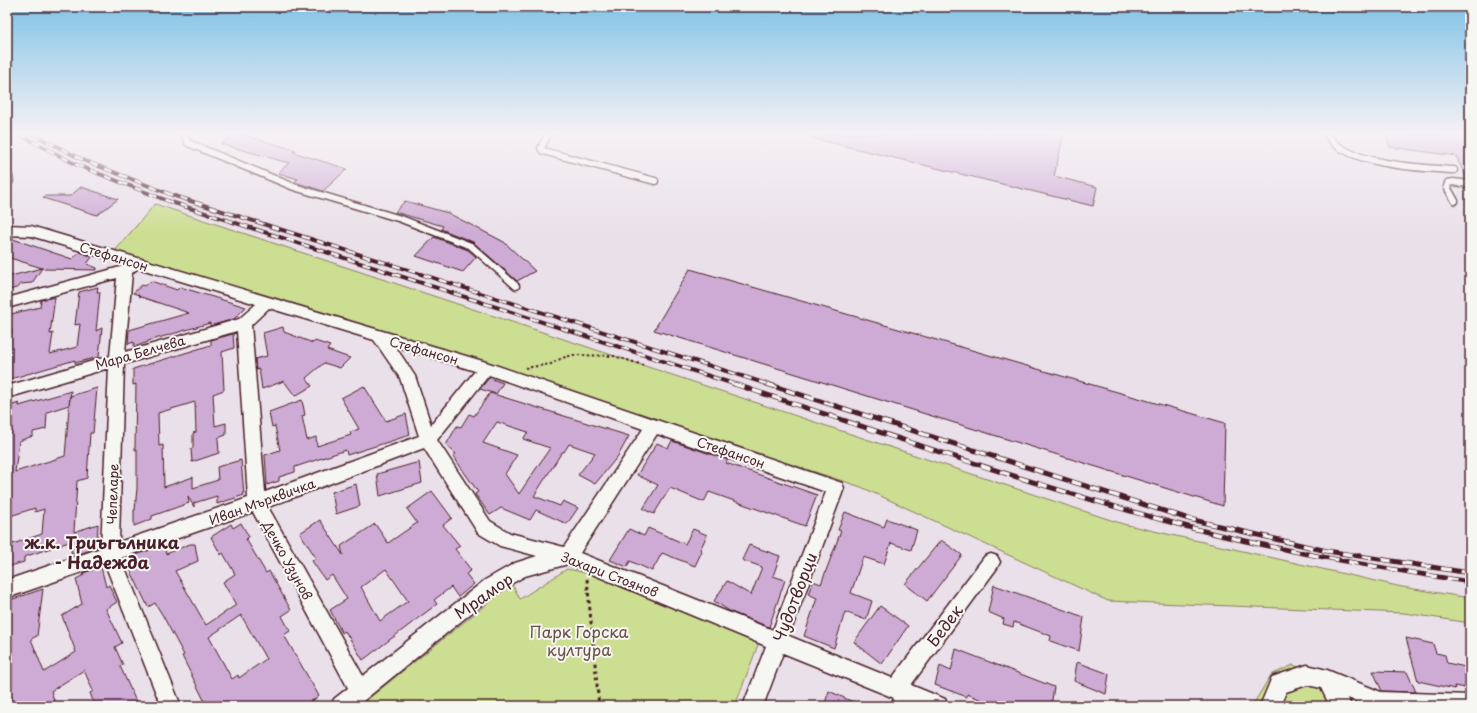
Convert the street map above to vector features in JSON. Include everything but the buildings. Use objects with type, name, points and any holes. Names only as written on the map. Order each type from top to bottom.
[{"type":"street","name":"Стефансон","points":[[7,230],[31,231],[130,267],[267,302],[486,368],[836,488]]},
{"type":"street","points":[[7,303],[130,267]]},
{"type":"street","name":"Чепеларе","points":[[130,267],[117,359],[110,554],[171,706]]},
{"type":"street","name":"Мара Белчева","points":[[7,392],[244,323],[267,302]]},
{"type":"street","name":"Дечко Узунов","points":[[244,323],[257,503],[360,690]]},
{"type":"street","name":"Захари Стоянов","points":[[380,337],[407,376],[428,440],[484,527],[506,540],[568,556],[778,641],[897,697],[938,706]]},
{"type":"street","points":[[428,440],[486,368]]},
{"type":"street","points":[[568,556],[654,425]]},
{"type":"street","name":"Иван Мърквичка","points":[[7,589],[257,503],[428,440]]},
{"type":"street","name":"Чудотворци","points":[[753,706],[836,488]]},
{"type":"street","name":"Мрамор","points":[[341,706],[491,586],[521,569],[568,556]]},
{"type":"street","name":"Бедек","points":[[897,697],[991,562]]},
{"type":"street","points":[[1270,706],[1279,684],[1307,675],[1327,680],[1380,702],[1470,706]]},
{"type":"street","points":[[1327,680],[1340,706]]},
{"type":"lane","points":[[246,167],[294,187],[401,219],[471,246],[516,286]]},
{"type":"lane","points":[[604,167],[655,181]]},
{"type":"lane","points":[[1418,167],[1454,170]]},
{"type":"lane","points":[[7,175],[9,176],[10,181],[7,186]]},
{"type":"lane","points":[[1455,201],[1448,187],[1448,183],[1453,182],[1470,184]]},
{"type":"path","points":[[519,368],[551,364],[562,358],[573,355],[614,356],[643,365]]},
{"type":"path","points":[[585,563],[599,706]]},
{"type":"green space","points":[[155,204],[1123,524],[1402,587],[1470,598],[1470,623],[1404,613],[1108,601],[861,487],[518,375],[114,252]]},
{"type":"green space","name":"Парк Горска култура","points":[[567,569],[596,575],[759,642],[735,706],[359,706],[512,584],[520,599]]},
{"type":"green space","points":[[1293,665],[1330,678],[1345,706],[1252,706],[1271,675]]},
{"type":"railway","points":[[83,167],[168,201],[737,385]]},
{"type":"railway","points":[[101,167],[172,195],[770,385]]},
{"type":"railway","points":[[767,384],[1189,519],[1327,551],[1470,573]]},
{"type":"railway","points":[[737,385],[1019,478],[1192,528],[1296,552],[1470,582]]},
{"type":"district","name":"ж.к. Триъгълника - Надежда","points":[[102,552]]}]
